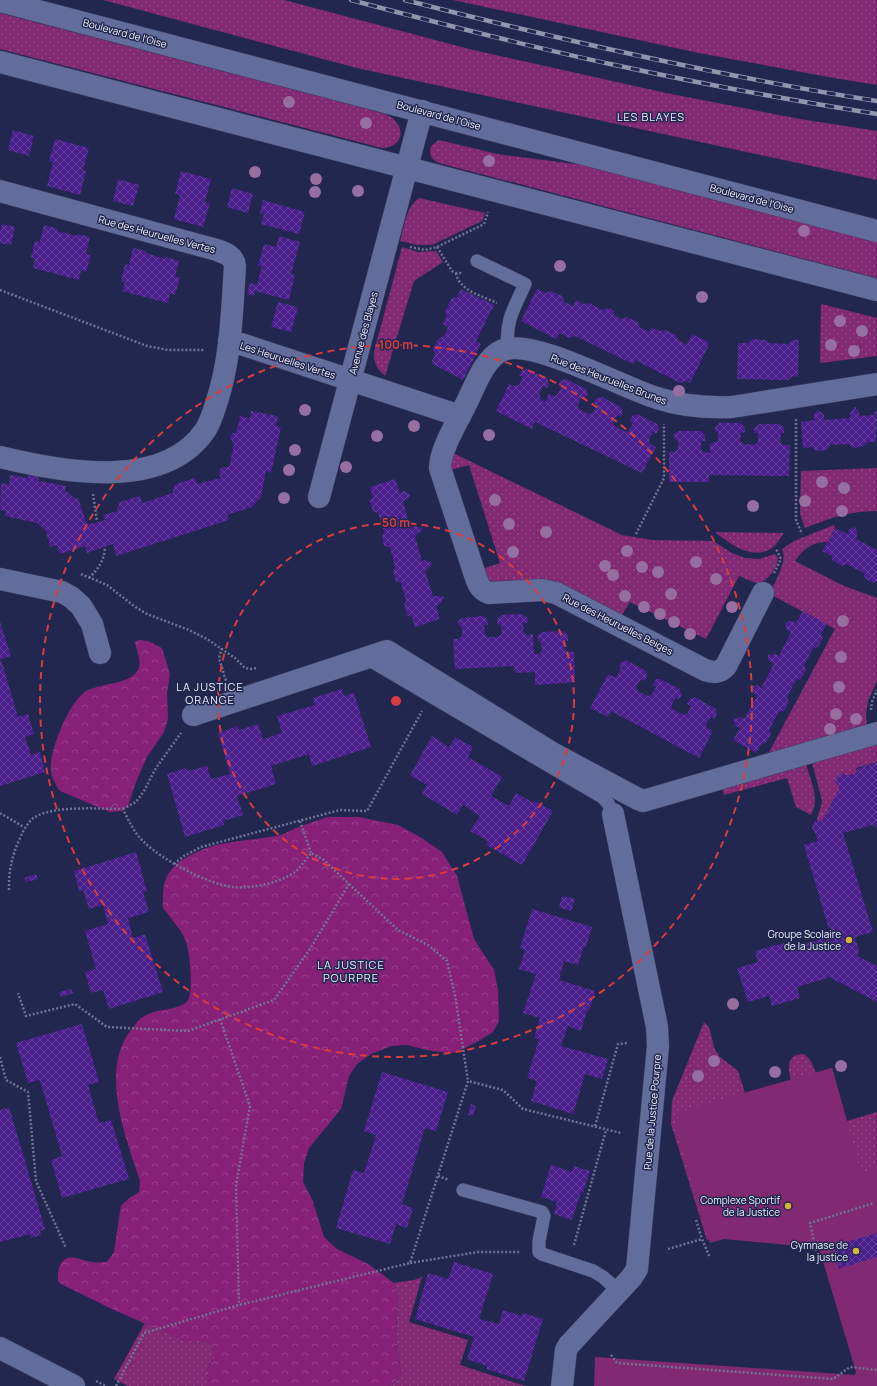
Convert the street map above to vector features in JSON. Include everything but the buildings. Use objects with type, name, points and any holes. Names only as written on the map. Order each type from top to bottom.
[{"type":"street","name":"Boulevard de l'Oise","points":[[0,0],[877,231]]},
{"type":"street","points":[[0,62],[877,290]]},
{"type":"street","name":"Avenue des Blayes","points":[[319,497],[408,169],[422,111]]},
{"type":"street","name":"Rue des Heuruelles Vertes","points":[[0,191],[210,248],[225,253],[234,261],[235,266],[227,364],[223,384],[206,428],[197,441],[186,451],[174,458],[154,466],[125,471],[94,473],[54,468],[0,457]]},
{"type":"street","name":"Les Heuruelles Vertes","points":[[228,345],[244,345],[460,416]]},
{"type":"street","name":"Rue des Heuruelles Brunes","points":[[508,349],[515,348],[533,351],[570,363],[647,395],[668,402],[714,408],[732,407],[877,384]]},
{"type":"street","points":[[460,416],[488,362],[497,353],[508,349]]},
{"type":"street","name":"Rue des Heuruelles Beiges","points":[[460,416],[442,456],[440,470],[474,575],[485,592],[495,593],[546,590],[556,593],[711,672],[717,672],[726,666],[763,593]]},
{"type":"street","points":[[0,579],[62,592],[71,597],[81,606],[92,624],[100,653]]},
{"type":"street","points":[[193,715],[387,652],[554,754],[643,801],[877,733]]},
{"type":"street","name":"Rue de la Justice Pourpre","points":[[562,1386],[566,1350],[569,1344],[636,1273],[638,1265],[658,1046],[657,1026],[613,814]]},
{"type":"street","points":[[0,1348],[74,1386]]},
{"type":"street","points":[[0,1363],[45,1386]]},
{"type":"lane","points":[[477,261],[525,284],[512,311],[507,331],[508,349]]},
{"type":"lane","points":[[366,658],[602,797],[608,803],[613,814]]},
{"type":"lane","points":[[463,1190],[542,1212],[544,1216],[539,1241],[539,1252],[593,1271],[603,1277],[619,1291]]},
{"type":"path","points":[[407,246],[425,250],[437,247],[484,224],[488,212]]},
{"type":"path","points":[[437,247],[452,270],[456,273],[460,274],[466,272],[477,261]]},
{"type":"path","points":[[456,273],[457,279],[462,286],[512,311]]},
{"type":"path","points":[[0,290],[147,346],[168,350],[228,345]]},
{"type":"path","points":[[792,397],[797,426],[796,520],[802,534]]},
{"type":"path","points":[[636,534],[664,478],[664,418],[668,402]]},
{"type":"path","points":[[94,473],[93,498],[97,521]]},
{"type":"path","points":[[71,597],[96,572],[102,563],[104,548]]},
{"type":"path","points":[[77,573],[107,585],[147,614],[189,630],[222,648],[245,668],[257,668]]},
{"type":"path","points":[[222,648],[219,658],[226,680]]},
{"type":"path","points":[[174,864],[184,856],[201,847],[340,810],[367,811],[430,696]]},
{"type":"path","points":[[9,890],[11,865],[24,827],[34,817],[48,812],[73,809],[123,809],[136,802],[144,791],[156,768],[193,715]]},
{"type":"path","points":[[123,809],[132,828],[143,842],[155,852],[174,864],[215,882],[233,887],[253,887],[282,879],[295,871],[311,854]]},
{"type":"path","points":[[0,813],[24,827]]},
{"type":"path","points":[[300,821],[311,854],[324,860],[398,930],[428,945],[447,961],[455,995],[468,1081],[410,1263]]},
{"type":"path","points":[[18,993],[26,1016],[75,1004],[107,1027],[188,1031],[274,1000],[310,949],[349,884]]},
{"type":"path","points":[[220,1019],[250,1106],[236,1185],[238,1305]]},
{"type":"path","points":[[595,1126],[618,1044],[627,1043]]},
{"type":"path","points":[[0,1057],[6,1080],[28,1092],[36,1181],[66,1248]]},
{"type":"path","points":[[468,1081],[503,1090],[522,1108],[621,1133]]},
{"type":"path","points":[[574,1246],[606,1130]]},
{"type":"path","points":[[816,1251],[810,1223],[874,1203]]},
{"type":"path","points":[[696,1220],[710,1258]]},
{"type":"path","points":[[668,1249],[702,1239]]},
{"type":"path","points":[[116,1386],[144,1332],[238,1305],[410,1263],[478,1252],[539,1252]]},
{"type":"path","points":[[611,1355],[617,1363],[833,1379],[850,1367],[877,1370]]},
{"type":"shaded area","points":[[103,0],[284,0],[473,50],[666,93],[800,119],[877,131],[877,180],[357,68]]},
{"type":"shaded area","points":[[453,0],[877,0],[877,85],[699,53]]},
{"type":"shaded area","points":[[0,13],[379,112],[392,118],[399,127],[401,132],[399,140],[392,146],[382,148],[0,49]]},
{"type":"shaded area","points":[[439,140],[497,154],[583,165],[877,242],[877,278],[439,163],[432,158],[430,151],[432,145]]},
{"type":"shaded area","points":[[419,198],[485,213],[482,221],[432,245],[418,245],[400,241],[408,212]]},
{"type":"shaded area","points":[[402,247],[418,252],[436,251],[443,262],[414,281],[385,376],[376,365],[374,352]]},
{"type":"shaded area","points":[[821,304],[877,318],[877,356],[820,363]]},
{"type":"shaded area","points":[[453,453],[622,535],[652,540],[713,541],[732,553],[745,558],[759,559],[775,554],[778,558],[776,566],[765,580],[758,584],[739,576],[706,639],[630,602],[622,615],[492,582],[487,580],[482,569],[500,563],[469,465],[451,470],[450,459]]},
{"type":"shaded area","points":[[877,468],[877,511],[857,512],[840,516],[805,528],[800,514],[801,471]]},
{"type":"shaded area","points":[[834,525],[835,528],[827,542],[817,543],[808,547],[795,561],[844,586],[877,598],[877,681],[868,701],[866,713],[867,729],[766,758],[835,629],[770,594],[782,565],[782,549],[794,541]]},
{"type":"shaded area","points":[[715,532],[784,533],[772,548],[765,552],[757,553],[735,546]]},
{"type":"shaded area","points":[[877,744],[877,762],[856,768],[857,773],[847,776],[844,774],[839,775],[835,781],[840,788],[822,821],[817,821],[822,800],[812,763]]},
{"type":"shaded area","points":[[806,764],[815,796],[814,809],[811,815],[796,807],[787,778],[724,795],[721,785]]},
{"type":"shaded area","points":[[704,1022],[709,1027],[715,1050],[720,1057],[738,1071],[745,1093],[791,1080],[789,1065],[791,1059],[797,1055],[805,1055],[811,1062],[816,1073],[832,1068],[847,1121],[877,1112],[877,1187],[707,1240],[671,1124],[672,1101]]},
{"type":"shaded area","name":"Complexe Sportif de la Justice","points":[[832,1068],[861,1173],[877,1167],[877,1386],[594,1386],[595,1357],[855,1375],[856,1372],[819,1248],[724,1239],[710,1243],[675,1128],[680,1115],[684,1111],[691,1108]]},
{"type":"shaded area","points":[[422,1277],[409,1322],[468,1340],[460,1365],[525,1386],[389,1386],[397,1380],[401,1372],[396,1338],[398,1296],[394,1283],[414,1280]]},
{"type":"shaded area","points":[[145,1323],[185,1341],[201,1341],[209,1343],[214,1352],[214,1358],[207,1371],[207,1386],[128,1386],[114,1379]]},
{"type":"green space","points":[[139,640],[148,641],[162,648],[170,674],[167,693],[168,719],[164,732],[147,757],[136,782],[128,806],[122,811],[110,812],[60,791],[52,777],[51,763],[53,752],[62,727],[68,714],[81,695],[93,688],[125,680],[135,674],[138,670],[139,659],[135,642]]},
{"type":"green space","points":[[327,817],[359,817],[398,825],[420,837],[442,852],[457,876],[474,939],[494,970],[498,990],[499,1021],[493,1032],[456,1052],[448,1053],[427,1050],[407,1045],[391,1046],[371,1054],[357,1064],[349,1076],[341,1109],[309,1148],[304,1163],[303,1182],[312,1199],[324,1237],[337,1249],[368,1264],[394,1283],[398,1296],[396,1338],[401,1372],[397,1380],[389,1386],[207,1386],[207,1371],[214,1358],[214,1352],[209,1343],[201,1341],[185,1341],[114,1310],[59,1283],[59,1268],[65,1259],[69,1258],[78,1258],[93,1262],[107,1262],[114,1252],[121,1206],[128,1199],[139,1192],[140,1181],[128,1145],[118,1105],[116,1084],[117,1065],[122,1046],[131,1030],[144,1016],[178,1007],[187,1002],[189,998],[191,978],[190,959],[187,944],[181,931],[163,906],[164,888],[169,874],[178,863],[208,847],[284,834]]},
{"type":"railway","points":[[351,0],[449,26],[582,58],[680,79],[877,114]]},
{"type":"railway","points":[[405,0],[581,43],[699,69],[877,101]]},
{"type":"place","name":"Groupe Scolaire de la Justice","points":[[849,940]]},
{"type":"place","name":"Complexe Sportif de la Justice","points":[[788,1206]]},
{"type":"place","name":"Gymnase de la justice","points":[[856,1251]]},
{"type":"district","name":"LES BLAYES","points":[[651,117]]},
{"type":"district","name":"LA JUSTICE ORANGE","points":[[210,693]]},
{"type":"district","name":"LA JUSTICE POURPRE","points":[[351,971]]}]
